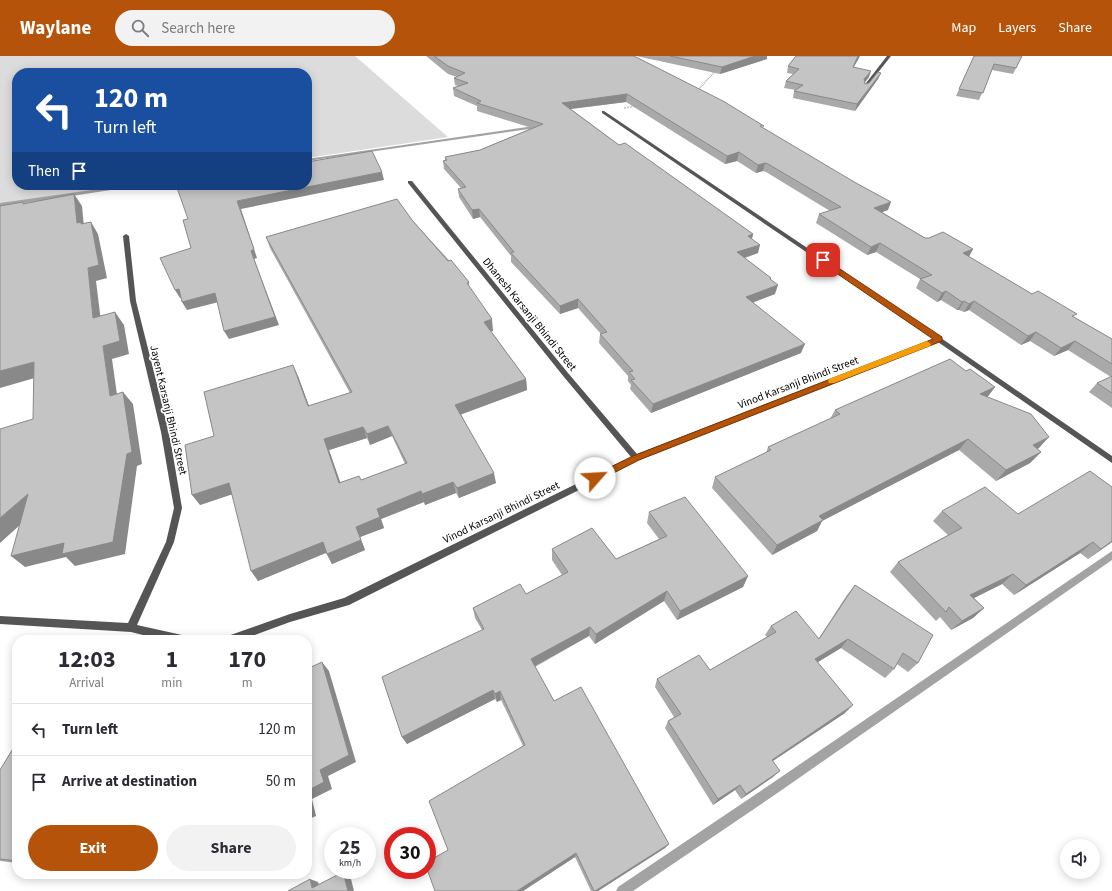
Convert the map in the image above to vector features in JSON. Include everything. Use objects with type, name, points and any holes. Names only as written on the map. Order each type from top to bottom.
[{"type":"street","points":[[864,88],[888,56]]},
{"type":"street","points":[[603,112],[939,339],[1112,460]]},
{"type":"street","name":"Dhanesh Karsanji Bhindi Street","points":[[410,182],[566,375],[636,458]]},
{"type":"street","name":"Jayent Karsanji Bhindi Street","points":[[126,236],[133,301],[165,432],[178,508],[170,542],[131,628]]},
{"type":"street","name":"Vinod Karsanji Bhindi Street","points":[[242,635],[290,618],[346,602],[636,458],[939,339]]},
{"type":"street","points":[[0,620],[131,628],[161,635]]},
{"type":"path","points":[[693,96],[718,68]]},
{"type":"path","points":[[603,112],[640,105]]},
{"type":"shaded area","points":[[0,56],[355,56],[448,137],[312,157],[312,68],[12,68],[12,190],[98,190],[0,205]]},
{"type":"building","points":[[434,56],[634,56],[723,101],[764,126],[760,126],[891,202],[874,208],[925,238],[929,238],[943,232],[973,249],[963,253],[1032,294],[1038,291],[1077,314],[1072,316],[1112,339],[1112,364],[1075,341],[1061,348],[1036,332],[1028,336],[974,301],[969,304],[964,301],[962,302],[946,291],[942,293],[920,279],[932,275],[880,243],[871,247],[819,214],[841,207],[768,164],[765,163],[758,165],[739,152],[727,156],[627,94],[562,103],[619,145],[625,143],[753,234],[748,236],[760,245],[737,252],[778,285],[746,297],[805,344],[653,404],[631,380],[635,379],[629,372],[633,371],[600,334],[607,332],[578,299],[560,306],[511,253],[514,252],[479,209],[472,210],[458,189],[466,187],[443,161],[447,160],[445,157],[480,150],[543,124],[477,103],[481,101],[453,88],[468,83],[454,78],[465,73],[448,66]]},
{"type":"building","points":[[670,56],[755,56],[722,67]]},
{"type":"building","points":[[796,56],[858,56],[853,67],[871,71],[864,79],[865,84],[869,83],[878,72],[881,73],[857,104],[794,91],[803,85],[786,81],[799,69],[788,66]]},
{"type":"building","points":[[974,56],[1022,56],[1016,68],[994,64],[983,93],[959,89]]},
{"type":"building","points":[[372,151],[382,172],[312,186],[312,161]]},
{"type":"building","points":[[178,190],[292,190],[237,201],[254,249],[251,251],[275,317],[224,331],[215,293],[182,302],[179,289],[175,290],[160,258],[191,248],[183,220],[188,219]]},
{"type":"building","points":[[74,194],[77,223],[81,222],[81,224],[91,222],[99,265],[88,268],[93,318],[115,312],[120,341],[103,346],[110,396],[123,392],[132,452],[127,454],[113,542],[62,554],[64,543],[11,556],[28,494],[0,518],[0,429],[33,419],[34,362],[0,371],[0,206],[23,202],[23,204]]},
{"type":"building","points":[[397,199],[412,220],[448,261],[451,260],[469,282],[467,283],[492,319],[484,322],[526,379],[455,405],[494,473],[457,488],[453,482],[422,494],[421,491],[377,509],[380,517],[356,527],[361,540],[327,554],[323,542],[251,571],[229,483],[192,495],[185,445],[214,436],[204,392],[293,365],[308,406],[352,392],[266,237]],"holes":[[[388,426],[407,463],[361,480],[359,476],[339,483],[324,439],[363,427],[367,434]]]},
{"type":"building","points":[[950,359],[966,371],[970,369],[995,387],[980,394],[1031,414],[1049,437],[1033,445],[1041,452],[1006,470],[968,439],[819,516],[823,520],[777,545],[715,477],[771,450],[768,447],[840,414],[835,410]]},
{"type":"building","points":[[1112,376],[1112,393],[1097,383]]},
{"type":"building","points":[[1090,471],[1112,487],[1112,541],[1101,549],[1093,542],[1026,585],[1013,574],[970,595],[984,608],[962,621],[949,607],[946,612],[898,562],[962,528],[942,511],[985,487],[1018,514]]},
{"type":"building","points":[[685,497],[748,576],[680,611],[667,591],[596,634],[590,627],[531,659],[554,701],[581,687],[669,844],[595,891],[576,853],[517,891],[435,891],[431,879],[436,879],[436,857],[448,850],[429,801],[525,745],[500,691],[495,694],[493,690],[402,737],[382,677],[484,629],[473,608],[520,584],[526,594],[568,572],[552,549],[592,528],[616,559],[667,536],[649,512]]},
{"type":"building","points":[[855,585],[933,635],[918,663],[903,653],[894,669],[848,639],[815,659],[853,705],[772,760],[780,771],[746,794],[740,785],[718,799],[668,721],[681,714],[657,679],[699,655],[710,670],[776,632],[771,626],[796,611],[819,639]]},
{"type":"building","points":[[322,662],[349,755],[320,770],[324,782],[312,788],[312,667]]},
{"type":"building","points":[[12,750],[12,860],[0,859],[0,770]]},
{"type":"building","points":[[310,879],[312,888],[329,879],[345,879],[348,891],[288,891]]},
{"type":"waterway","points":[[312,159],[541,126]]},
{"type":"waterway","points":[[0,205],[103,190]]},
{"type":"waterway","points":[[622,891],[772,790],[1112,555]]},
{"type":"slow traffic","points":[[832,381],[927,344]]},
{"type":"route","points":[[595,478],[636,458],[939,339],[823,260]]}]
